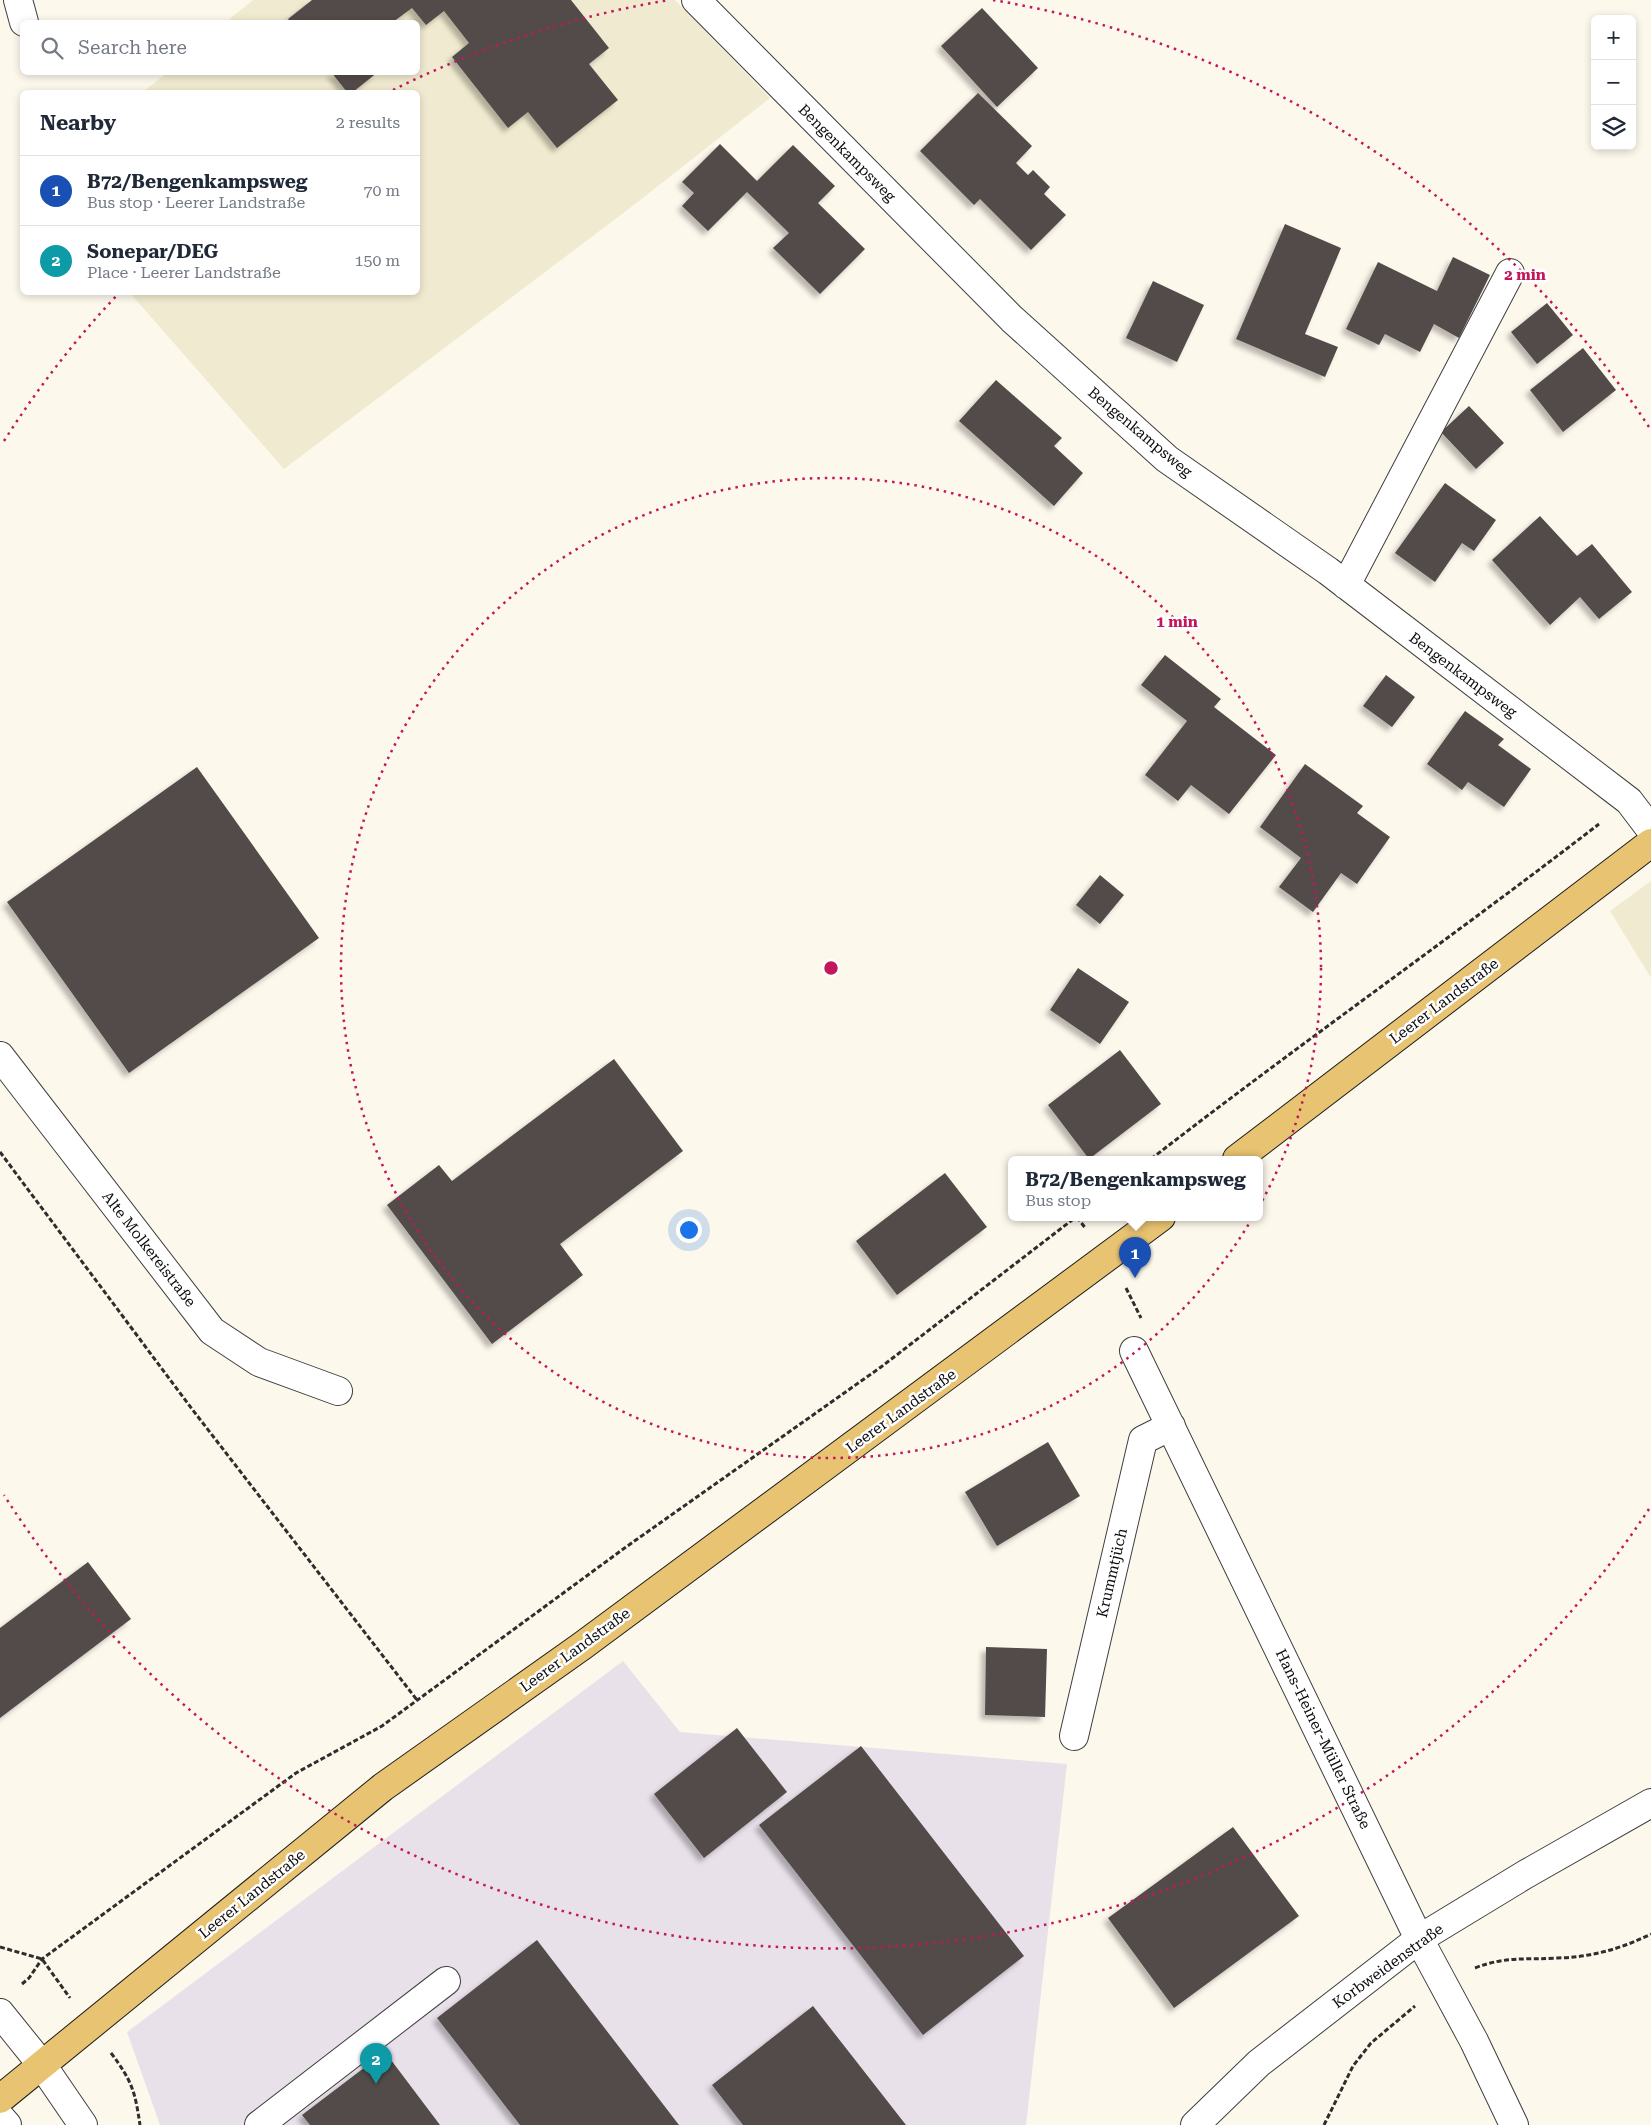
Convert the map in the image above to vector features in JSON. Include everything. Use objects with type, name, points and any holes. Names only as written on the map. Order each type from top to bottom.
[{"type":"main road","name":"Leerer Landstraße","points":[[1241,1156],[1651,843]]},
{"type":"main road","name":"Leerer Landstraße","points":[[0,2099],[383,1786],[582,1646],[1156,1221]]},
{"type":"street","points":[[18,0],[23,20]]},
{"type":"street","name":"Bengenkampsweg","points":[[696,0],[1012,319],[1152,446],[1167,459],[1346,585],[1629,801],[1651,830]]},
{"type":"street","points":[[1346,585],[1510,273]]},
{"type":"street","name":"Alte Molkereistraße","points":[[0,1056],[212,1331],[259,1362],[338,1391]]},
{"type":"street","name":"Hans-Heiner-Müller Straße","points":[[1134,1351],[1419,1939],[1474,2041],[1514,2125]]},
{"type":"street","name":"Krummtjüch","points":[[1074,1736],[1143,1440],[1171,1426]]},
{"type":"street","name":"Korbweidenstraße","points":[[1195,2125],[1259,2063],[1419,1939],[1526,1874],[1651,1803]]},
{"type":"street","points":[[259,2125],[446,1981]]},
{"type":"street","points":[[0,2013],[42,2065],[84,2125]]},
{"type":"street","points":[[0,2117],[7,2125]]},
{"type":"path","points":[[1155,1156],[1507,895],[1629,801]]},
{"type":"path","points":[[0,1152],[192,1409],[416,1700]]},
{"type":"path","points":[[15,1990],[29,1978],[42,1959],[296,1773],[382,1726],[626,1547],[881,1367],[1071,1221]]},
{"type":"path","points":[[0,1947],[42,1959],[129,2077],[136,2098],[140,2125]]},
{"type":"shaded area","points":[[253,0],[675,0],[770,98],[630,208],[284,469],[132,295],[420,295],[420,90],[146,90],[164,75],[420,75],[420,20],[228,20]]},
{"type":"shaded area","points":[[1651,881],[1651,978],[1610,911]]},
{"type":"shaded area","points":[[623,1661],[680,1732],[1067,1764],[1026,2125],[160,2125],[127,2032]]},
{"type":"building","points":[[312,0],[571,0],[609,48],[589,64],[618,100],[557,148],[528,112],[508,128],[452,57],[469,43],[444,11],[426,25],[412,8],[396,20],[288,19]]},
{"type":"building","points":[[982,8],[1038,68],[997,107],[941,46]]},
{"type":"building","points":[[333,75],[374,75],[356,90],[345,90]]},
{"type":"building","points":[[978,93],[1032,146],[1016,163],[1028,175],[1033,170],[1050,187],[1044,194],[1066,215],[1031,250],[980,199],[974,205],[920,151]]},
{"type":"building","points":[[720,144],[757,181],[793,145],[835,186],[818,203],[865,249],[820,294],[773,248],[789,233],[747,192],[708,231],[682,206],[694,193],[682,182]]},
{"type":"building","points":[[1285,224],[1341,248],[1305,334],[1338,347],[1325,377],[1236,339]]},
{"type":"building","points":[[1453,257],[1490,275],[1459,338],[1434,324],[1420,352],[1385,334],[1379,345],[1346,329],[1378,262],[1437,291]]},
{"type":"building","points":[[1153,281],[1204,305],[1177,362],[1126,338]]},
{"type":"building","points":[[1547,303],[1573,335],[1537,364],[1511,332]]},
{"type":"building","points":[[1583,348],[1616,390],[1563,432],[1530,390]]},
{"type":"building","points":[[996,380],[1062,438],[1054,446],[1083,473],[1054,506],[959,421]]},
{"type":"building","points":[[1469,406],[1504,443],[1476,469],[1441,432]]},
{"type":"building","points":[[1445,483],[1496,520],[1474,551],[1462,543],[1435,582],[1395,553]]},
{"type":"building","points":[[1540,516],[1577,556],[1592,544],[1632,592],[1599,619],[1580,597],[1550,625],[1492,560]]},
{"type":"building","points":[[1165,655],[1221,699],[1214,707],[1276,755],[1229,814],[1191,785],[1178,801],[1145,775],[1187,721],[1141,685]]},
{"type":"building","points":[[1386,675],[1415,697],[1392,727],[1363,706]]},
{"type":"building","points":[[1465,711],[1504,739],[1498,745],[1531,769],[1504,807],[1468,782],[1462,790],[1427,764]]},
{"type":"building","points":[[1305,764],[1363,806],[1357,813],[1390,837],[1357,884],[1341,873],[1313,912],[1279,887],[1301,858],[1260,827]]},
{"type":"building","points":[[197,767],[319,938],[129,1073],[7,902]]},
{"type":"building","points":[[1100,875],[1124,895],[1100,924],[1076,905]]},
{"type":"building","points":[[1078,968],[1129,1002],[1100,1044],[1050,1010]]},
{"type":"building","points":[[1120,1050],[1161,1104],[1093,1156],[1087,1156],[1048,1105]]},
{"type":"building","points":[[614,1059],[683,1151],[560,1244],[583,1275],[492,1344],[387,1205],[439,1165],[452,1181]]},
{"type":"building","points":[[945,1173],[987,1227],[897,1295],[856,1241]]},
{"type":"building","points":[[1048,1442],[1080,1496],[997,1546],[965,1492]]},
{"type":"building","points":[[88,1562],[131,1619],[0,1718],[0,1628]]},
{"type":"building","points":[[986,1647],[1047,1649],[1045,1717],[985,1715]]},
{"type":"building","points":[[737,1728],[787,1792],[704,1858],[654,1794]]},
{"type":"building","points":[[861,1746],[1024,1956],[923,2035],[759,1825]]},
{"type":"building","points":[[1233,1827],[1299,1916],[1174,2008],[1108,1918]]},
{"type":"building","points":[[537,1940],[679,2125],[520,2125],[437,2018]]},
{"type":"building","points":[[813,2006],[906,2125],[743,2125],[712,2085]]},
{"type":"building","points":[[385,2052],[440,2125],[310,2125],[302,2115]]},
{"type":"place","name":"B72/Bengenkampsweg","points":[[1135,1278]]},
{"type":"place","name":"Sonepar/DEG","points":[[376,2084]]}]
